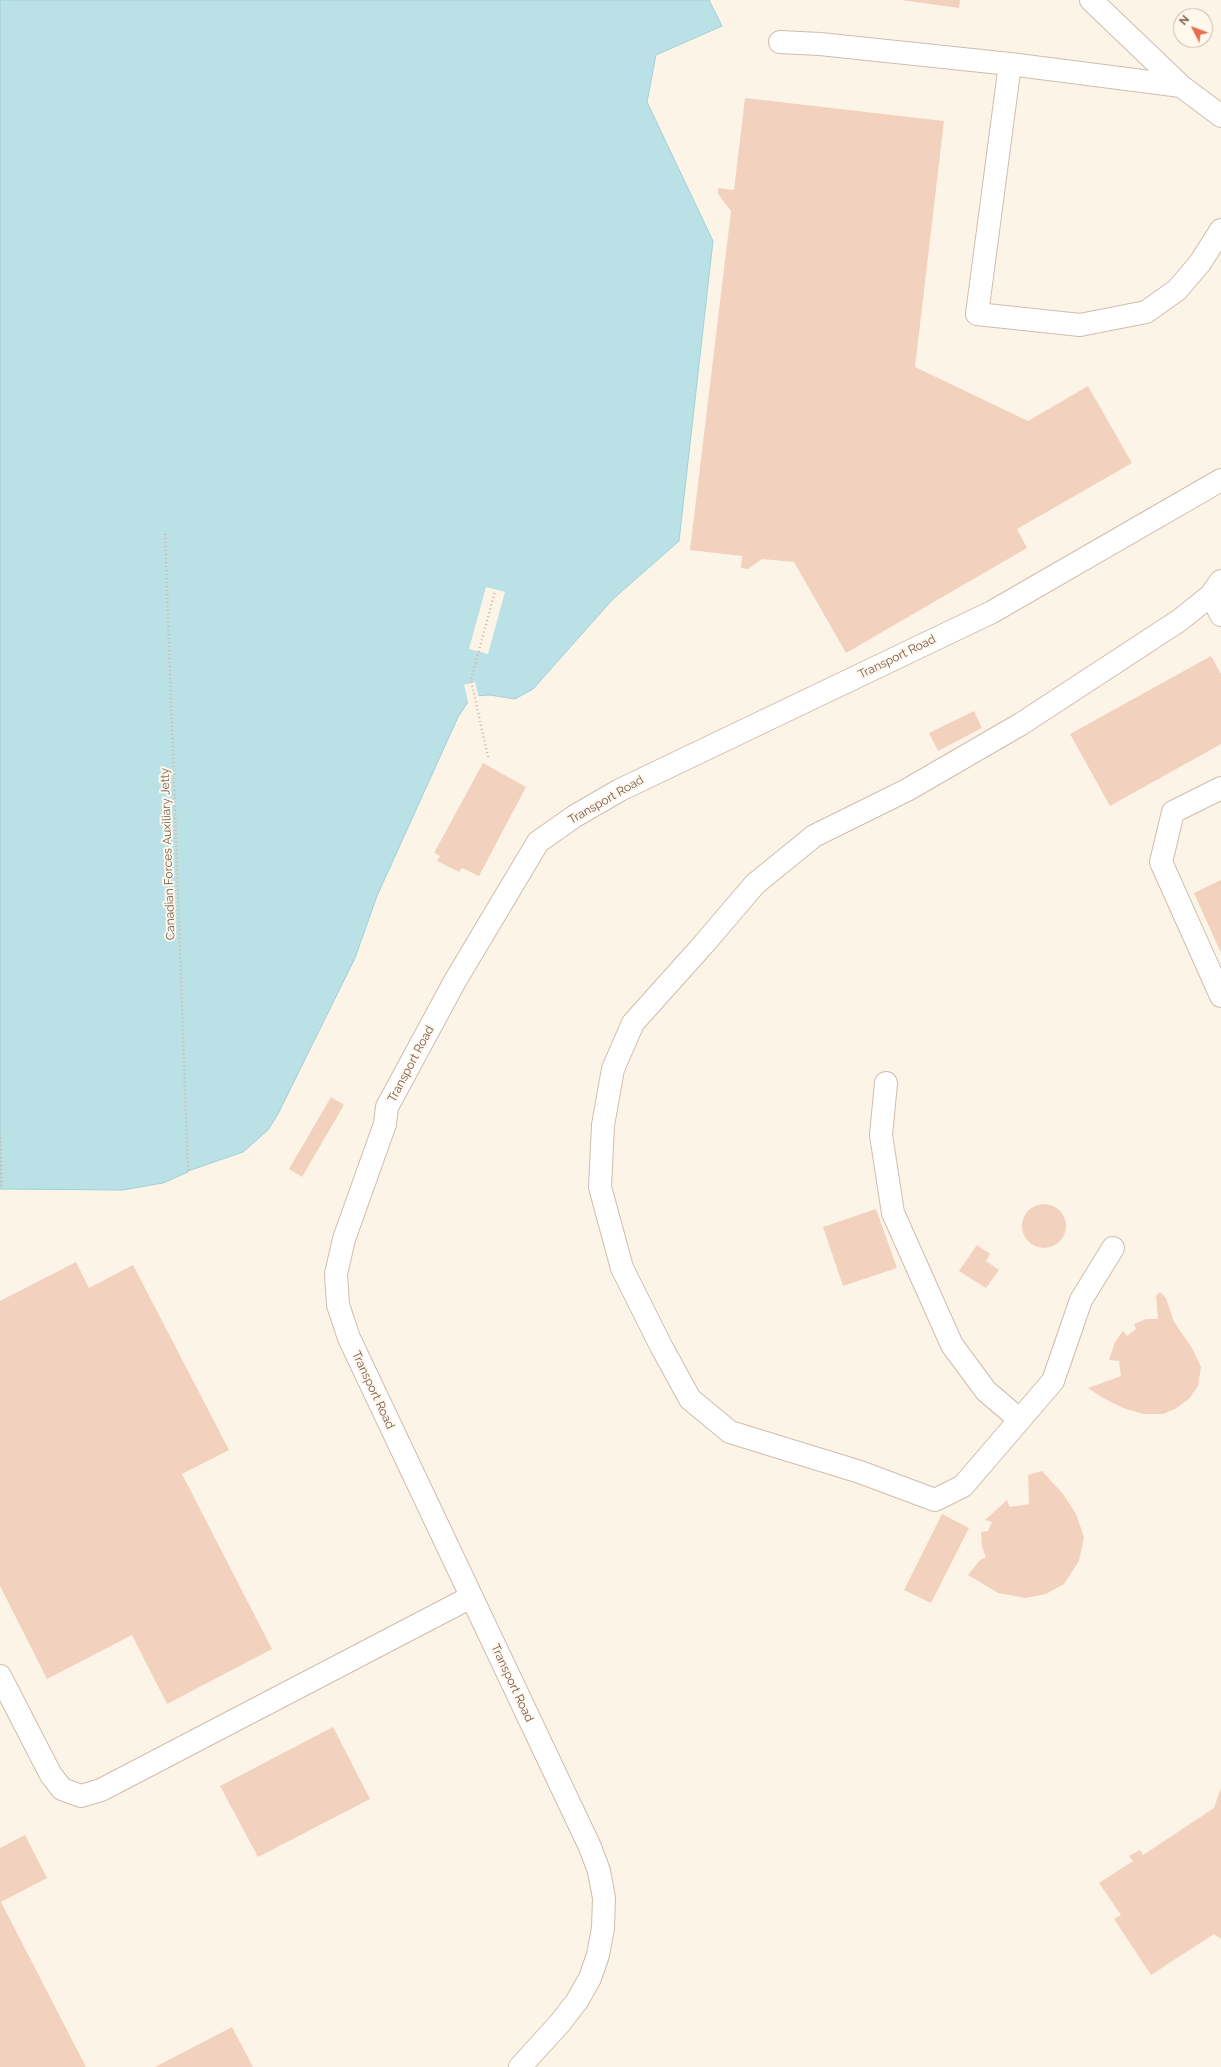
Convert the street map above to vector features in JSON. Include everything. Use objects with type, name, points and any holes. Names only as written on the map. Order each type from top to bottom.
[{"type":"lane","points":[[1091,0],[1181,86],[1221,116]]},
{"type":"lane","points":[[780,42],[820,44],[1010,64],[1181,86]]},
{"type":"lane","points":[[1010,64],[977,314],[1080,325],[1146,312],[1177,290],[1200,263],[1221,230]]},
{"type":"lane","name":"Transport Road","points":[[520,2067],[560,2023],[577,2001],[590,1978],[598,1955],[604,1928],[604,1898],[599,1871],[590,1847],[349,1338],[338,1305],[336,1274],[344,1239],[385,1124],[387,1107],[455,981],[538,842],[575,816],[620,790],[992,612],[1221,480]]},
{"type":"lane","points":[[1216,588],[1221,615]]},
{"type":"lane","points":[[1113,1248],[1081,1300],[1053,1381],[963,1486],[935,1500],[860,1472],[730,1432],[690,1399],[661,1346],[622,1268],[600,1187],[603,1126],[613,1069],[632,1023],[703,945],[755,884],[814,836],[907,790],[1021,724],[1180,620],[1216,588]]},
{"type":"lane","points":[[1221,788],[1173,812],[1161,862],[1221,996]]},
{"type":"lane","points":[[886,1083],[881,1135],[893,1213],[952,1345],[986,1391],[1020,1420]]},
{"type":"lane","points":[[0,1676],[51,1775],[62,1790],[81,1796],[101,1790],[471,1597]]},
{"type":"path","name":"Canadian Forces Auxiliary Jetty","points":[[165,534],[188,1172]]},
{"type":"path","points":[[488,758],[471,680],[495,591]]},
{"type":"path","points":[[0,1133],[2,1189]]},
{"type":"water","points":[[0,0],[709,0],[722,26],[656,55],[647,102],[713,241],[679,541],[612,600],[533,689],[515,699],[490,695],[472,696],[458,717],[377,896],[355,958],[278,1114],[268,1130],[243,1152],[188,1171],[163,1183],[123,1190],[0,1189]]},
{"type":"pier","points":[[486,587],[505,592],[488,654],[469,649]]},
{"type":"pier","points":[[475,682],[479,698],[473,698],[469,705],[464,685]]},
{"type":"building","points":[[901,0],[960,0],[959,8]]},
{"type":"building","points":[[745,98],[944,121],[915,367],[1028,421],[1088,386],[1132,463],[1017,529],[1027,548],[846,653],[794,562],[762,559],[748,569],[741,568],[742,556],[690,550],[731,211],[718,194],[718,188],[734,190]]},
{"type":"building","points":[[1211,656],[1221,674],[1221,744],[1110,806],[1070,734]]},
{"type":"building","points":[[974,711],[982,728],[938,751],[929,733]]},
{"type":"building","points":[[483,763],[526,787],[479,876],[462,868],[459,872],[437,861],[440,856],[434,853]]},
{"type":"building","points":[[1221,880],[1221,953],[1194,893]]},
{"type":"building","points":[[331,1097],[344,1105],[302,1177],[289,1169]]},
{"type":"building","points":[[1040,1204],[1048,1204],[1060,1210],[1066,1222],[1066,1230],[1060,1242],[1048,1248],[1040,1248],[1028,1242],[1022,1230],[1022,1222],[1028,1210]]},
{"type":"building","points":[[876,1209],[897,1268],[843,1286],[823,1227]]},
{"type":"building","points":[[977,1245],[990,1254],[986,1261],[999,1270],[986,1288],[959,1271]]},
{"type":"building","points":[[76,1262],[89,1288],[133,1265],[229,1450],[182,1474],[272,1649],[167,1704],[132,1635],[47,1679],[0,1586],[0,1301]]},
{"type":"building","points":[[1160,1292],[1166,1298],[1174,1322],[1192,1348],[1201,1367],[1198,1386],[1189,1399],[1175,1409],[1163,1414],[1143,1414],[1123,1408],[1103,1398],[1088,1388],[1121,1376],[1119,1361],[1109,1360],[1115,1342],[1123,1331],[1127,1336],[1136,1329],[1134,1324],[1146,1319],[1158,1319],[1156,1296]]},
{"type":"building","points":[[1042,1471],[1063,1494],[1076,1514],[1084,1537],[1079,1561],[1064,1584],[1046,1594],[1025,1598],[998,1593],[968,1575],[980,1560],[986,1557],[982,1547],[981,1532],[988,1531],[992,1522],[985,1520],[1007,1500],[1010,1507],[1029,1504],[1028,1475]]},
{"type":"building","points":[[942,1514],[969,1528],[931,1603],[904,1590]]},
{"type":"building","points":[[333,1727],[370,1799],[258,1857],[220,1786]]},
{"type":"building","points":[[1221,1788],[1221,1939],[1214,1934],[1151,1975],[1114,1919],[1121,1915],[1099,1883],[1133,1861],[1129,1856],[1140,1850],[1143,1855],[1214,1808]]},
{"type":"building","points":[[25,1835],[47,1878],[1,1902],[86,2067],[0,2067],[0,1848]]},
{"type":"building","points":[[232,2027],[253,2067],[155,2067]]}]
